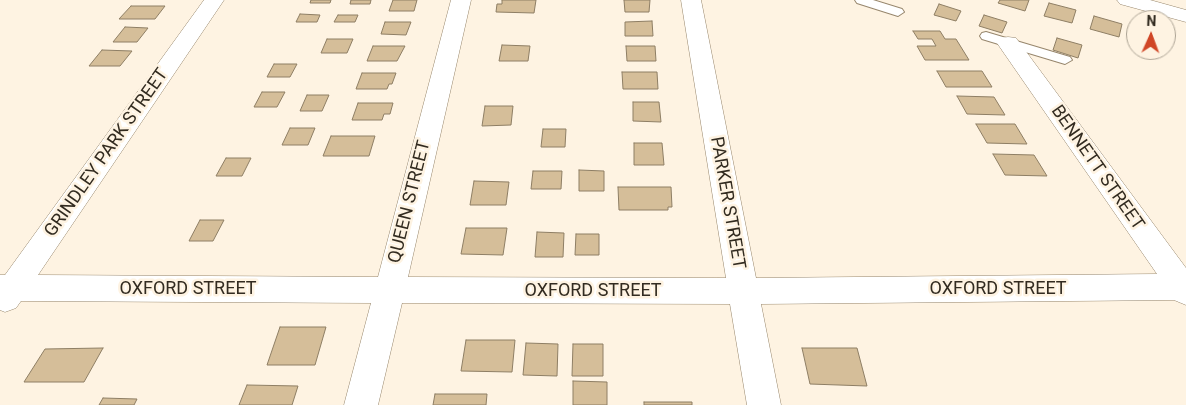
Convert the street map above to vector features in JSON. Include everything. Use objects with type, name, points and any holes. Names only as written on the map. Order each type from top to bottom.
[{"type":"street","name":"GRINDLEY PARK STREET","points":[[4,294],[214,0]]},
{"type":"street","name":"QUEEN STREET","points":[[360,405],[461,0]]},
{"type":"street","name":"PARKER STREET","points":[[691,0],[764,405]]},
{"type":"street","points":[[1127,0],[1186,16]]},
{"type":"street","name":"BENNETT STREET","points":[[997,39],[1185,289]]},
{"type":"street","name":"OXFORD STREET","points":[[4,294],[389,290],[1185,289]]},
{"type":"lane","points":[[861,0],[898,12]]},
{"type":"lane","points":[[997,39],[1065,60]]},
{"type":"building","points":[[311,0],[331,0],[330,3],[310,3]]},
{"type":"building","points":[[351,0],[371,0],[370,4],[350,4]]},
{"type":"building","points":[[393,0],[417,0],[414,11],[389,11]]},
{"type":"building","points":[[502,0],[536,0],[534,13],[496,12],[497,4],[502,4]]},
{"type":"building","points":[[624,0],[650,0],[649,12],[625,12]]},
{"type":"building","points":[[1000,0],[1029,0],[1025,11],[998,3]]},
{"type":"building","points":[[1049,3],[1076,10],[1072,23],[1044,16]]},
{"type":"building","points":[[939,4],[961,11],[956,21],[934,15]]},
{"type":"building","points":[[131,6],[165,6],[155,19],[119,19]]},
{"type":"building","points":[[300,14],[320,15],[317,22],[296,22]]},
{"type":"building","points":[[338,15],[358,15],[355,22],[334,22]]},
{"type":"building","points":[[984,15],[1007,22],[1002,33],[979,26]]},
{"type":"building","points":[[1094,16],[1122,24],[1119,37],[1090,29]]},
{"type":"building","points":[[652,21],[653,36],[625,36],[625,22]]},
{"type":"building","points":[[385,22],[411,22],[406,35],[381,34]]},
{"type":"building","points":[[125,27],[148,28],[137,42],[113,42]]},
{"type":"building","points":[[913,31],[940,31],[945,39],[956,39],[969,60],[925,60],[917,46],[936,46],[932,39],[918,39]]},
{"type":"building","points":[[1057,38],[1082,45],[1078,58],[1053,50]]},
{"type":"building","points":[[327,39],[353,39],[347,53],[321,53]]},
{"type":"building","points":[[502,45],[530,46],[528,61],[499,61]]},
{"type":"building","points":[[373,46],[405,46],[397,61],[367,61]]},
{"type":"building","points":[[626,46],[655,46],[656,61],[627,61]]},
{"type":"building","points":[[102,50],[132,51],[120,66],[89,66]]},
{"type":"building","points":[[274,64],[297,64],[290,77],[267,77]]},
{"type":"building","points":[[937,71],[982,71],[992,87],[946,87]]},
{"type":"building","points":[[622,72],[657,72],[658,89],[623,89]]},
{"type":"building","points":[[362,73],[396,73],[392,84],[389,84],[387,89],[356,89]]},
{"type":"building","points":[[262,92],[285,92],[277,107],[254,107]]},
{"type":"building","points":[[307,95],[329,95],[322,111],[300,111]]},
{"type":"building","points":[[957,96],[994,97],[1005,115],[967,114]]},
{"type":"building","points":[[633,102],[659,102],[661,122],[633,121]]},
{"type":"building","points":[[358,103],[393,103],[390,114],[384,114],[382,120],[352,120]]},
{"type":"building","points":[[485,106],[513,106],[511,125],[482,126]]},
{"type":"building","points":[[976,124],[1015,124],[1027,144],[987,143]]},
{"type":"building","points":[[290,128],[315,128],[308,145],[282,145]]},
{"type":"building","points":[[543,129],[566,129],[565,147],[541,147]]},
{"type":"building","points":[[331,136],[375,136],[369,156],[323,156]]},
{"type":"building","points":[[634,143],[662,143],[664,165],[634,165]]},
{"type":"building","points":[[993,154],[1034,155],[1047,176],[1005,175]]},
{"type":"building","points":[[226,158],[251,158],[242,176],[216,176]]},
{"type":"building","points":[[579,170],[604,171],[604,191],[579,191]]},
{"type":"building","points":[[533,171],[562,171],[561,189],[531,189]]},
{"type":"building","points":[[474,181],[509,182],[506,205],[470,205]]},
{"type":"building","points":[[618,187],[671,187],[672,207],[668,207],[668,210],[619,210]]},
{"type":"building","points":[[200,220],[224,220],[213,241],[189,241]]},
{"type":"building","points":[[466,228],[507,228],[503,255],[461,254]]},
{"type":"building","points":[[537,232],[564,233],[563,257],[535,257]]},
{"type":"building","points":[[576,234],[599,234],[599,255],[575,255]]},
{"type":"building","points":[[280,327],[326,327],[315,365],[267,365]]},
{"type":"building","points":[[466,340],[515,340],[512,372],[461,371]]},
{"type":"building","points":[[526,343],[558,344],[557,376],[523,375]]},
{"type":"building","points":[[573,344],[603,344],[603,376],[572,376]]},
{"type":"building","points":[[103,348],[84,382],[24,382],[45,349]]},
{"type":"building","points":[[802,348],[857,348],[867,386],[810,384]]},
{"type":"building","points":[[573,381],[607,382],[607,405],[573,405]]},
{"type":"building","points":[[247,385],[298,386],[292,405],[239,405]]},
{"type":"building","points":[[435,394],[487,394],[486,405],[433,405]]},
{"type":"building","points":[[103,398],[137,399],[134,405],[99,405]]},
{"type":"building","points":[[644,402],[692,402],[692,405],[644,405]]}]
